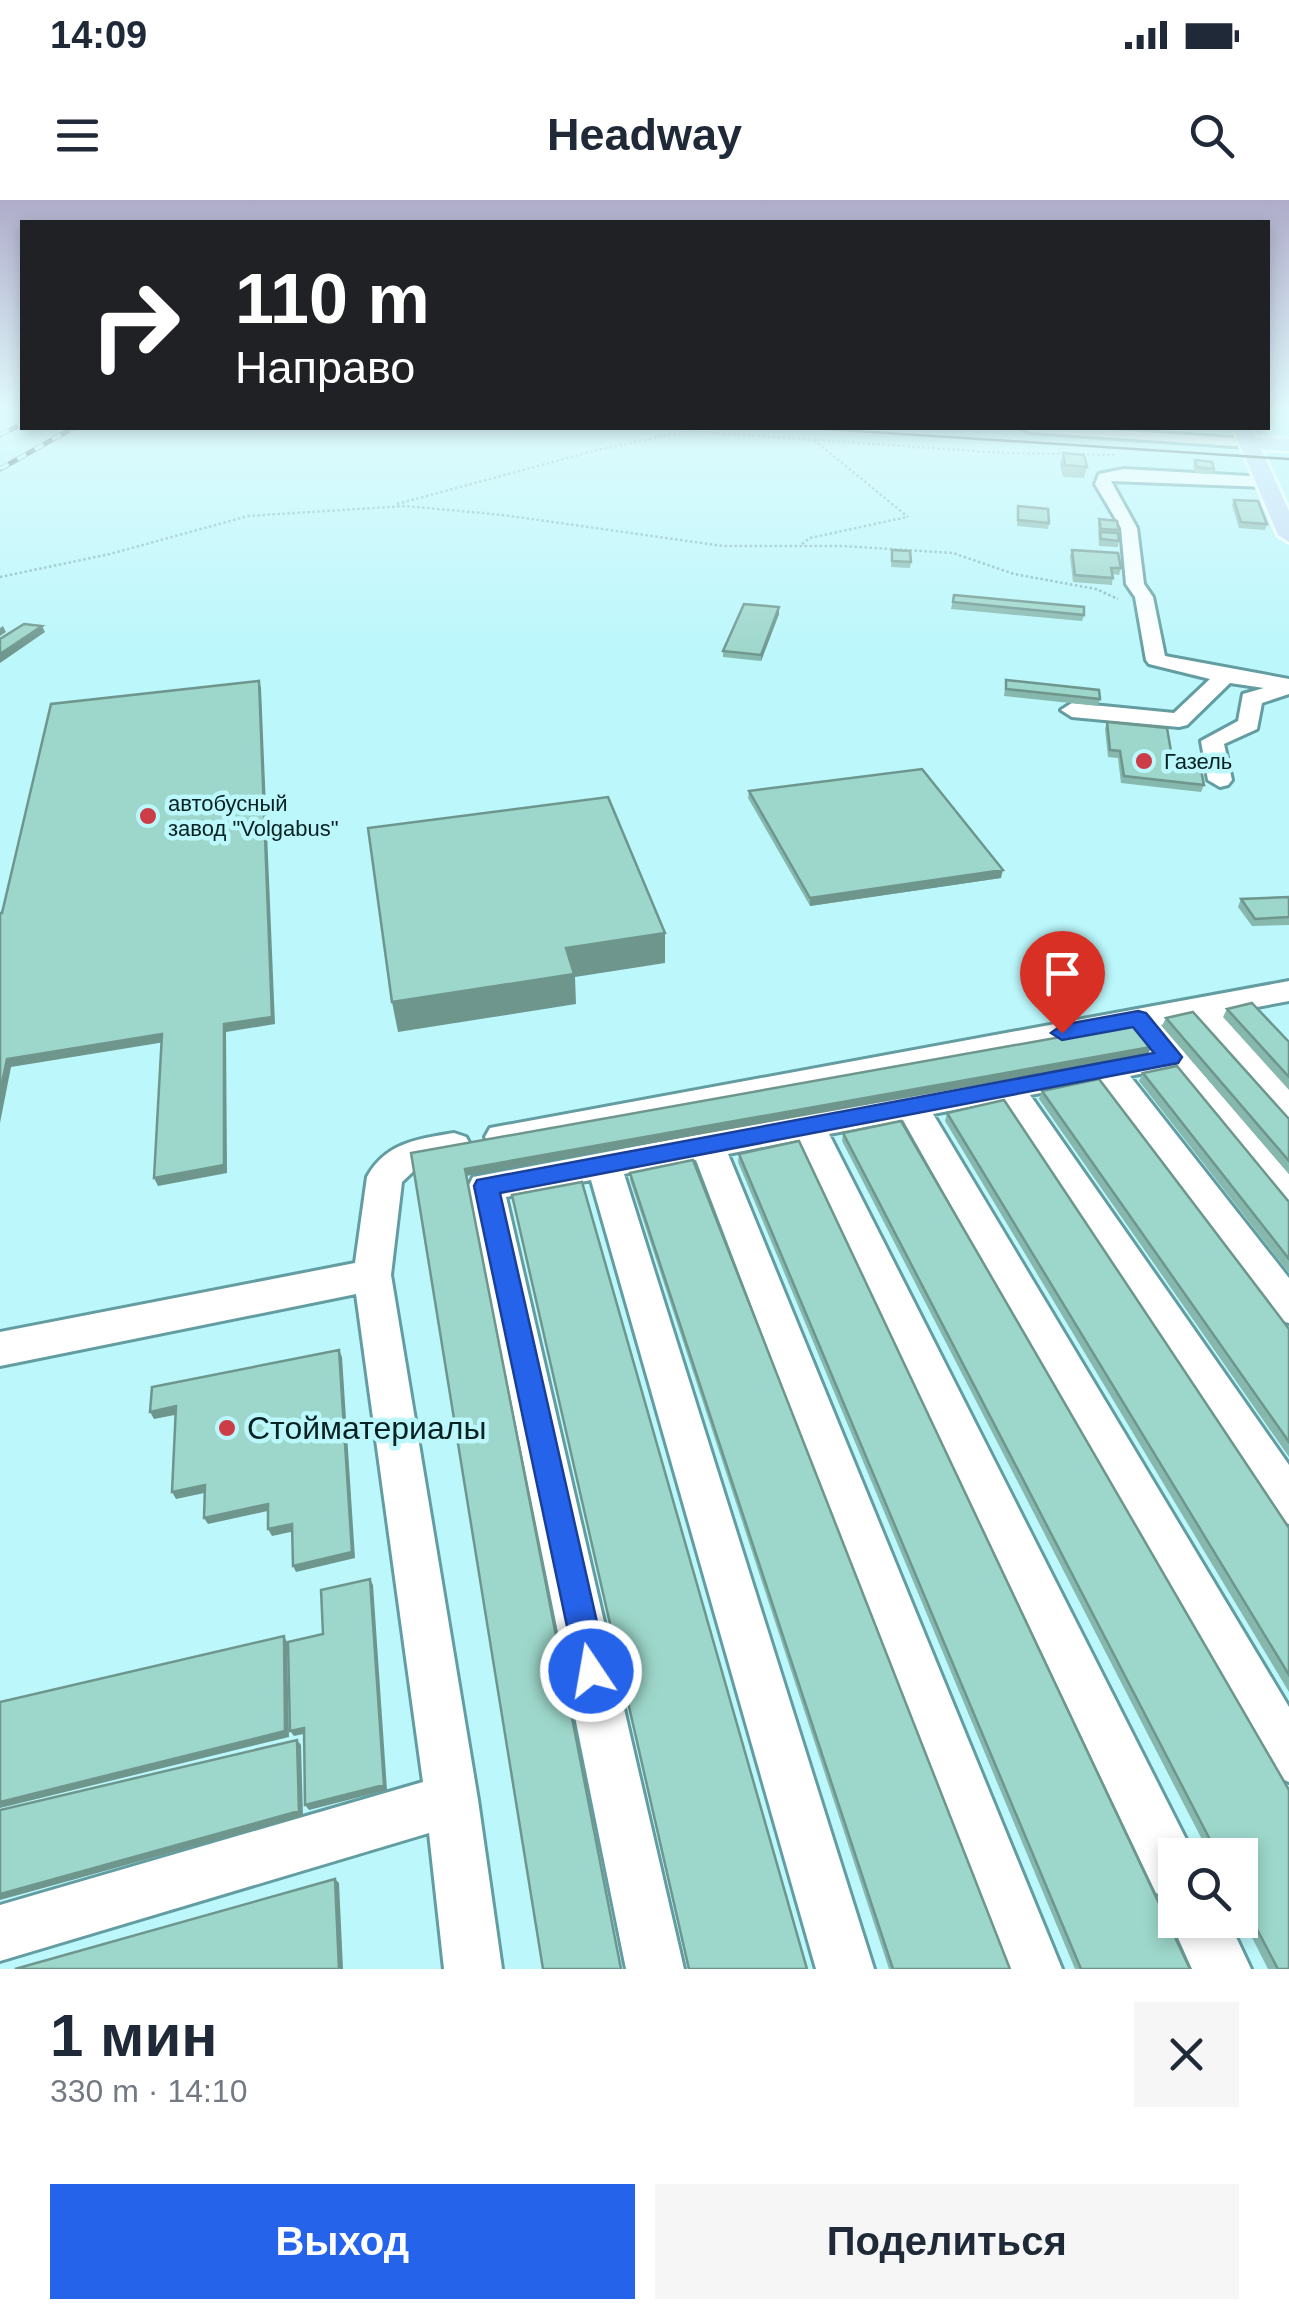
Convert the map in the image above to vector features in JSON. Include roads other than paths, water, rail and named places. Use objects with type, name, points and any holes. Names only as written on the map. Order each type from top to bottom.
[{"type":"main road","points":[[1276,494],[1289,535]]},
{"type":"street","points":[[1108,494],[1129,528],[1136,584],[1144,597],[1156,660],[1289,686]]},
{"type":"street","points":[[1072,710],[1179,720],[1224,676]]},
{"type":"street","points":[[1220,780],[1212,740],[1250,724],[1251,699],[1289,686]]},
{"type":"street","points":[[473,1969],[452,1800],[372,1275],[385,1178],[411,1154],[1289,991]]},
{"type":"street","points":[[1202,1006],[1289,1105]]},
{"type":"street","points":[[1138,1018],[1289,1199]]},
{"type":"street","points":[[655,1969],[486,1186],[1170,1057]]},
{"type":"street","points":[[1106,1069],[1289,1307]]},
{"type":"street","points":[[1008,1088],[1289,1504]]},
{"type":"street","points":[[912,1106],[1289,1756]]},
{"type":"street","points":[[808,1126],[1158,1839]]},
{"type":"street","points":[[706,1145],[1034,1969]]},
{"type":"street","points":[[604,1164],[845,1969]]},
{"type":"street","points":[[0,1349],[372,1275]]},
{"type":"street","points":[[0,1933],[452,1800]]},
{"type":"street","points":[[1207,1938],[1222,1969]]},
{"type":"place","name":"Газель","points":[[1144,761]]},
{"type":"place","name":"автобусный завод \"Volgabus\"","points":[[148,816]]},
{"type":"place","name":"Стойматериалы","points":[[227,1428]]}]
